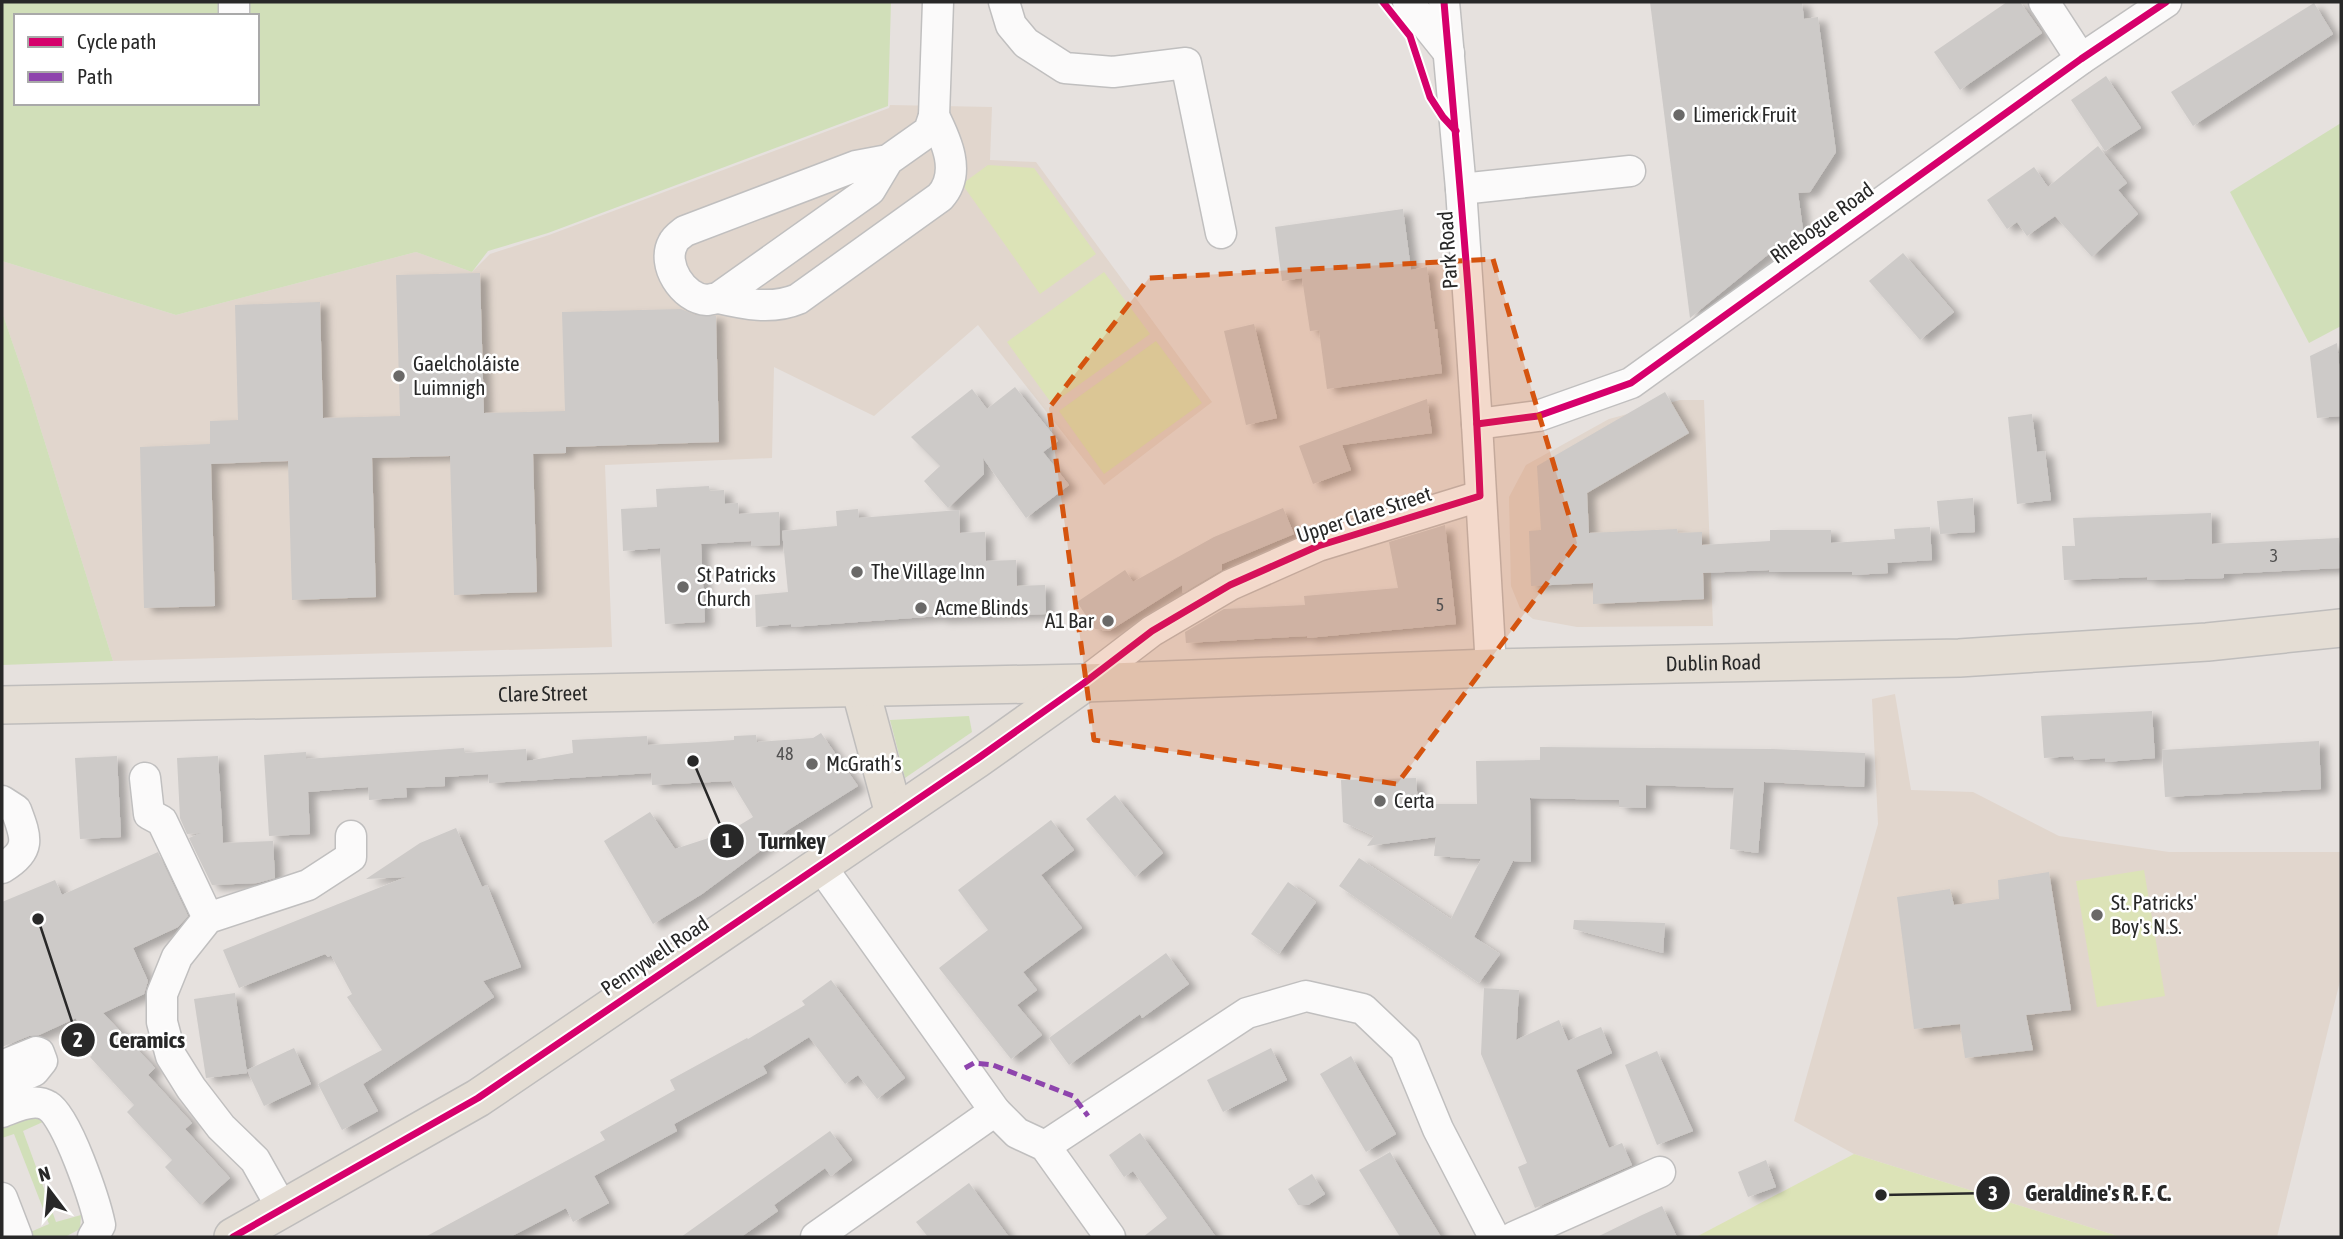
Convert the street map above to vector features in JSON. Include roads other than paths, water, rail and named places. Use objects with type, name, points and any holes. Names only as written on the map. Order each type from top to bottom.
[{"type":"main road","name":"Dublin Road","points":[[1084,683],[1491,668],[1959,658],[2207,642],[2341,628]]},
{"type":"main road","name":"Clare Street","points":[[2,705],[1084,683]]},
{"type":"main road","name":"Pennywell Road","points":[[233,1237],[478,1098],[1084,683]]},
{"type":"main road","points":[[860,688],[894,814]]},
{"type":"street","points":[[718,298],[870,190],[888,160],[929,131],[934,116],[938,2]]},
{"type":"street","points":[[1004,2],[1012,24],[1026,43],[1065,68],[1113,72],[1186,63],[1221,233]]},
{"type":"street","points":[[1408,2],[1449,53]]},
{"type":"street","name":"Park Road","points":[[1444,2],[1478,424],[1491,668]]},
{"type":"street","points":[[2044,2],[2081,59]]},
{"type":"street","name":"Rhebogue Road","points":[[1478,424],[1538,416],[1631,383],[2081,59],[2166,2]]},
{"type":"street","points":[[888,160],[856,166],[685,231],[674,241],[670,252],[669,262],[674,275],[684,288],[696,297],[707,300],[718,298],[766,305],[798,299],[940,197],[948,186],[951,156],[934,116]]},
{"type":"street","points":[[1461,189],[1630,171]]},
{"type":"street","name":"Upper Clare Street","points":[[1084,683],[1152,631],[1230,585],[1318,546],[1480,496]]},
{"type":"street","points":[[145,778],[149,814],[162,821],[208,918]]},
{"type":"street","points":[[2,801],[16,810],[25,843],[18,859],[2,868]]},
{"type":"street","points":[[282,1208],[255,1160],[221,1127],[171,1056],[162,1022],[162,994],[177,957],[208,918],[308,885],[351,857],[351,836]]},
{"type":"street","points":[[820,865],[995,1111],[1017,1133],[1045,1146],[1110,1237]]},
{"type":"street","points":[[1045,1146],[1247,1013],[1306,996],[1363,1009],[1405,1049],[1438,1129],[1494,1237]]},
{"type":"street","points":[[2,1066],[36,1052],[42,1061],[34,1071],[2,1085]]},
{"type":"street","points":[[2,1112],[29,1102],[48,1105],[60,1118],[95,1202],[100,1225],[93,1237]]},
{"type":"street","points":[[816,1237],[995,1111]]},
{"type":"street","points":[[1514,1237],[1660,1172]]},
{"type":"street","points":[[2,1198],[17,1237]]},
{"type":"place","name":"Limerick Fruit","points":[[1679,115]]},
{"type":"place","name":"Gaelcholáiste Luimnigh","points":[[399,376]]},
{"type":"place","name":"The Village Inn","points":[[857,572]]},
{"type":"place","name":"St Patricks Church","points":[[683,587]]},
{"type":"place","name":"Acme Blinds","points":[[921,608]]},
{"type":"place","name":"A1 Bar","points":[[1108,621]]},
{"type":"place","name":"Turnkey","points":[[693,761]]},
{"type":"place","name":"McGrath’s","points":[[812,764]]},
{"type":"place","name":"Certa","points":[[1380,801]]},
{"type":"place","name":"St. Patricks' Boy's N.S.","points":[[2097,915]]},
{"type":"place","name":"Ceramics","points":[[38,919]]},
{"type":"place","name":"Geraldine's R. F. C.","points":[[1881,1195]]}]
